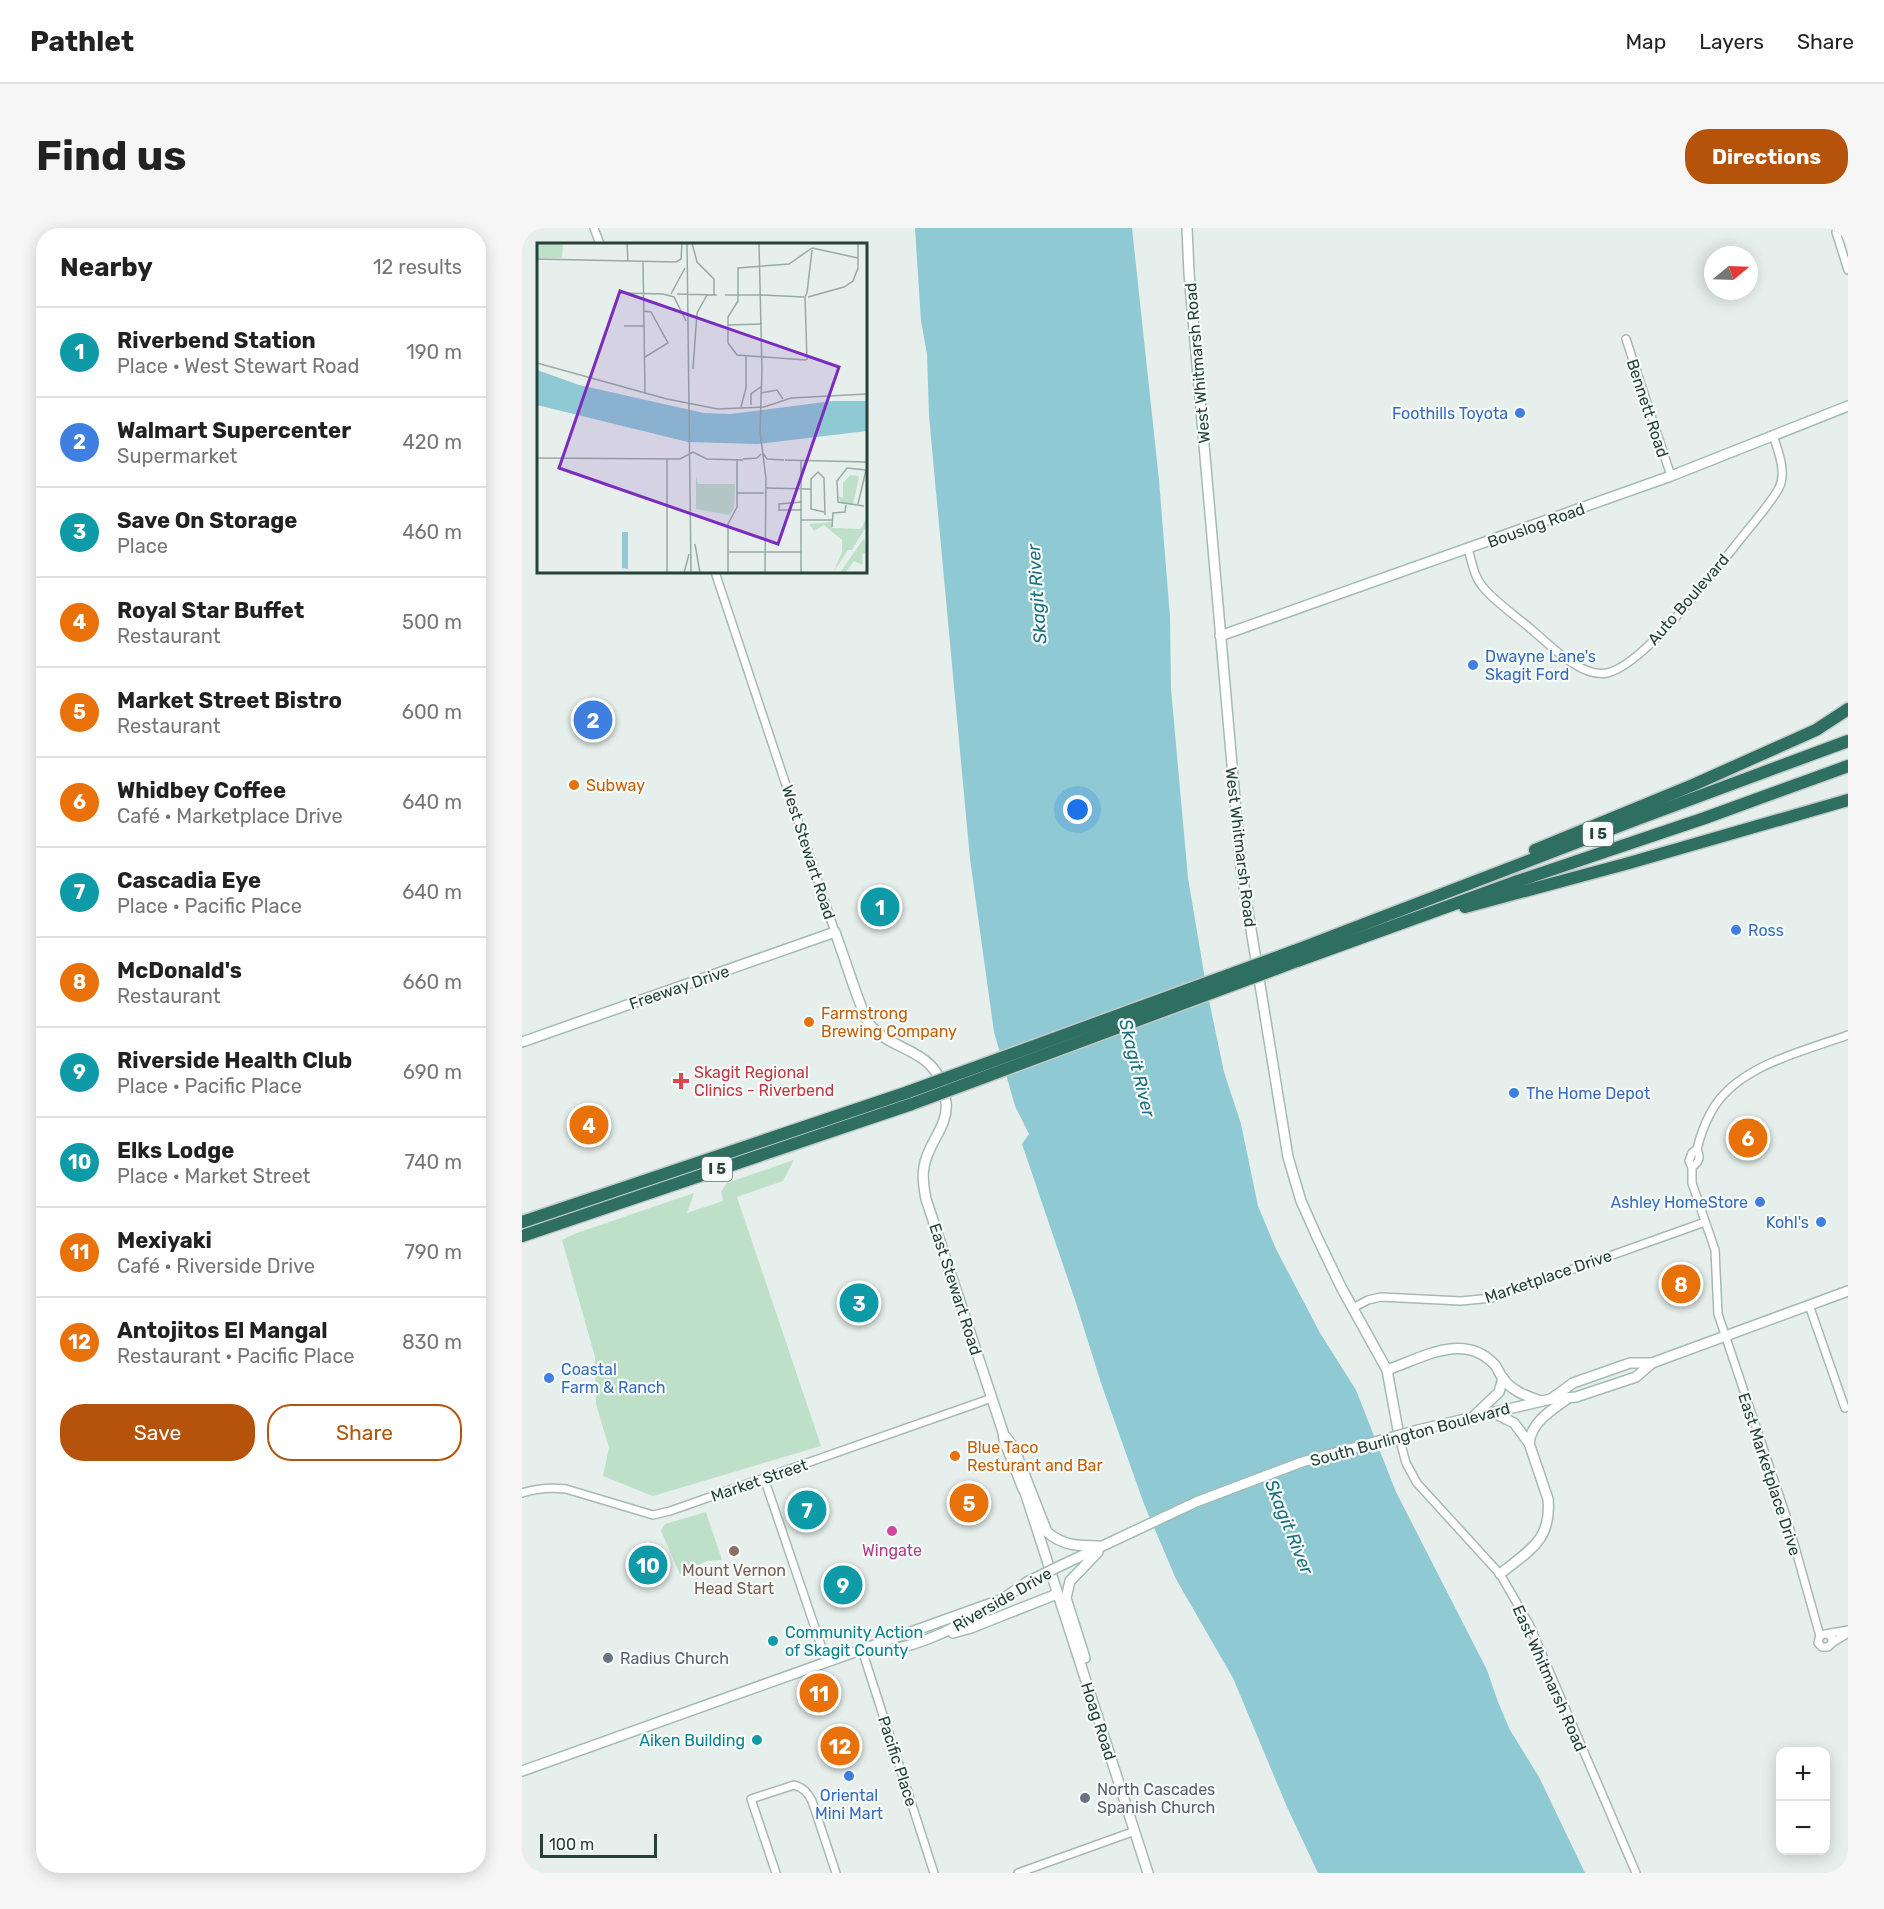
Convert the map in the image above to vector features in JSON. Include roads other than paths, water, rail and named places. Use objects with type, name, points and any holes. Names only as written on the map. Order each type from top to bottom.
[{"type":"highway","points":[[1350,930],[1816,730],[1848,709]]},
{"type":"highway","name":"I 5","points":[[1295,956],[1350,930],[1848,741]]},
{"type":"highway","name":"I 5","points":[[522,1236],[910,1098],[1295,956],[1411,920],[1848,766]]},
{"type":"highway","points":[[1411,920],[1480,904],[1848,800]]},
{"type":"highway","name":"I 5","points":[[522,1222],[910,1098]]},
{"type":"highway","points":[[522,1244],[628,1199]]},
{"type":"street","points":[[594,228],[600,243]]},
{"type":"street","name":"West Whitmarsh Road","points":[[1187,228],[1241,868],[1288,1157],[1301,1201],[1313,1228],[1387,1370],[1400,1441]]},
{"type":"street","points":[[1836,232],[1848,270]]},
{"type":"street","name":"Bennett Road","points":[[1626,339],[1671,476]]},
{"type":"street","name":"Bouslog Road","points":[[1220,636],[1671,476],[1848,406]]},
{"type":"street","name":"Auto Boulevard","points":[[1468,549],[1475,573],[1483,587],[1496,599],[1569,661],[1590,672],[1610,672],[1635,658],[1674,620],[1780,487],[1782,465],[1773,435]]},
{"type":"street","name":"West Stewart Road","points":[[715,573],[835,932],[867,1020],[883,1036],[918,1054],[931,1064],[942,1087]]},
{"type":"street","name":"Freeway Drive","points":[[522,1042],[835,932]]},
{"type":"street","name":"East Marketplace Drive","points":[[1825,1634],[1813,1612],[1786,1519],[1718,1314],[1715,1250],[1692,1183],[1692,1167],[1689,1161],[1692,1153],[1697,1149],[1710,1113],[1719,1100],[1738,1082],[1785,1058],[1848,1035]]},
{"type":"street","name":"East Stewart Road","points":[[942,1087],[946,1101],[946,1113],[930,1147],[924,1167],[926,1199],[992,1398],[1023,1483],[1048,1568]]},
{"type":"street","name":"Marketplace Drive","points":[[1353,1308],[1368,1300],[1381,1297],[1461,1301],[1492,1298],[1705,1222]]},
{"type":"street","name":"South Burlington Boulevard","points":[[1546,1400],[1573,1383],[1629,1363],[1652,1363],[1848,1291]]},
{"type":"street","points":[[1809,1305],[1845,1408]]},
{"type":"street","points":[[1387,1370],[1443,1349],[1462,1347],[1484,1356],[1498,1369],[1503,1378],[1524,1395],[1546,1400]]},
{"type":"street","name":"South Burlington Boulevard","points":[[1270,1474],[1302,1462],[1473,1416],[1546,1400],[1576,1397],[1636,1377],[1652,1363]]},
{"type":"street","points":[[1473,1416],[1499,1392],[1503,1378]]},
{"type":"street","name":"Market Street","points":[[522,1493],[536,1488],[566,1489],[652,1515],[670,1511],[992,1398]]},
{"type":"street","points":[[1529,1443],[1533,1427],[1548,1412],[1569,1398]]},
{"type":"street","points":[[1492,1412],[1514,1423],[1529,1443],[1548,1499],[1548,1526],[1543,1535],[1529,1552],[1500,1574]]},
{"type":"street","points":[[1005,1435],[1014,1448],[1047,1532],[1057,1541],[1074,1546],[1104,1546]]},
{"type":"street","name":"East Whitmarsh Road","points":[[1400,1441],[1406,1463],[1417,1482],[1500,1574],[1529,1624],[1636,1873]]},
{"type":"street","name":"Riverside Drive","points":[[522,1771],[862,1650],[881,1652],[928,1639],[966,1622],[1027,1582],[1062,1565],[1196,1502],[1270,1474]]},
{"type":"street","points":[[764,1478],[827,1663]]},
{"type":"street","points":[[1097,1714],[1087,1666],[1066,1598],[1070,1581],[1104,1546]]},
{"type":"street","name":"Hoag Road","points":[[1048,1568],[1149,1873]]},
{"type":"street","points":[[928,1639],[971,1628],[1057,1594]]},
{"type":"street","points":[[862,1650],[1003,1599]]},
{"type":"street","points":[[1848,1632],[1828,1647],[1822,1647],[1818,1643],[1825,1634],[1848,1632]]},
{"type":"street","points":[[1825,1634],[1832,1638],[1832,1643]]},
{"type":"street","name":"Pacific Place","points":[[862,1650],[934,1873]]},
{"type":"street","points":[[776,1873],[751,1800],[794,1785],[807,1792],[812,1801],[836,1873]]},
{"type":"street","points":[[1018,1873],[1135,1831]]},
{"type":"water","name":"Skagit River","points":[[915,228],[1132,228],[1159,480],[1170,617],[1171,689],[1188,878],[1207,991],[1224,1072],[1241,1124],[1258,1206],[1276,1249],[1320,1333],[1356,1390],[1396,1492],[1487,1670],[1510,1730],[1539,1777],[1585,1873],[1318,1873],[1287,1807],[1233,1678],[1176,1579],[1144,1504],[1102,1386],[1022,1144],[1029,1134],[1015,1106],[994,1032],[970,859],[929,416],[927,354],[921,321]]},
{"type":"place","name":"Foothills Toyota","points":[[1520,413]]},
{"type":"place","name":"Dwayne Lane's Skagit Ford","points":[[1473,665]]},
{"type":"place","name":"Walmart Supercenter","points":[[593,720]]},
{"type":"place","name":"Subway","points":[[574,785]]},
{"type":"place","name":"Riverbend Station","points":[[880,907]]},
{"type":"place","name":"Ross","points":[[1736,930]]},
{"type":"place","name":"Farmstrong Brewing Company","points":[[809,1022]]},
{"type":"place","name":"Skagit Regional Clinics - Riverbend","points":[[681,1081]]},
{"type":"place","name":"The Home Depot","points":[[1514,1093]]},
{"type":"place","name":"Royal Star Buffet","points":[[589,1125]]},
{"type":"place","name":"Whidbey Coffee","points":[[1748,1138]]},
{"type":"place","name":"Ashley HomeStore","points":[[1760,1202]]},
{"type":"place","name":"Kohl's","points":[[1821,1222]]},
{"type":"place","name":"McDonald's","points":[[1681,1284]]},
{"type":"place","name":"Save On Storage","points":[[859,1303]]},
{"type":"place","name":"Coastal Farm & Ranch","points":[[549,1378]]},
{"type":"place","name":"Blue Taco Resturant and Bar","points":[[955,1456]]},
{"type":"place","name":"Market Street Bistro","points":[[969,1503]]},
{"type":"place","name":"Cascadia Eye","points":[[807,1510]]},
{"type":"place","name":"Wingate","points":[[892,1531]]},
{"type":"place","name":"Mount Vernon Head Start","points":[[734,1551]]},
{"type":"place","name":"Elks Lodge","points":[[648,1565]]},
{"type":"place","name":"Riverside Health Club","points":[[843,1585]]},
{"type":"place","name":"Community Action of Skagit County","points":[[773,1641]]},
{"type":"place","name":"Radius Church","points":[[608,1658]]},
{"type":"place","name":"Mexiyaki","points":[[819,1693]]},
{"type":"place","name":"Aiken Building","points":[[757,1740]]},
{"type":"place","name":"Antojitos El Mangal","points":[[840,1746]]},
{"type":"place","name":"Oriental Mini Mart","points":[[849,1776]]},
{"type":"place","name":"North Cascades Spanish Church","points":[[1085,1798]]}]
